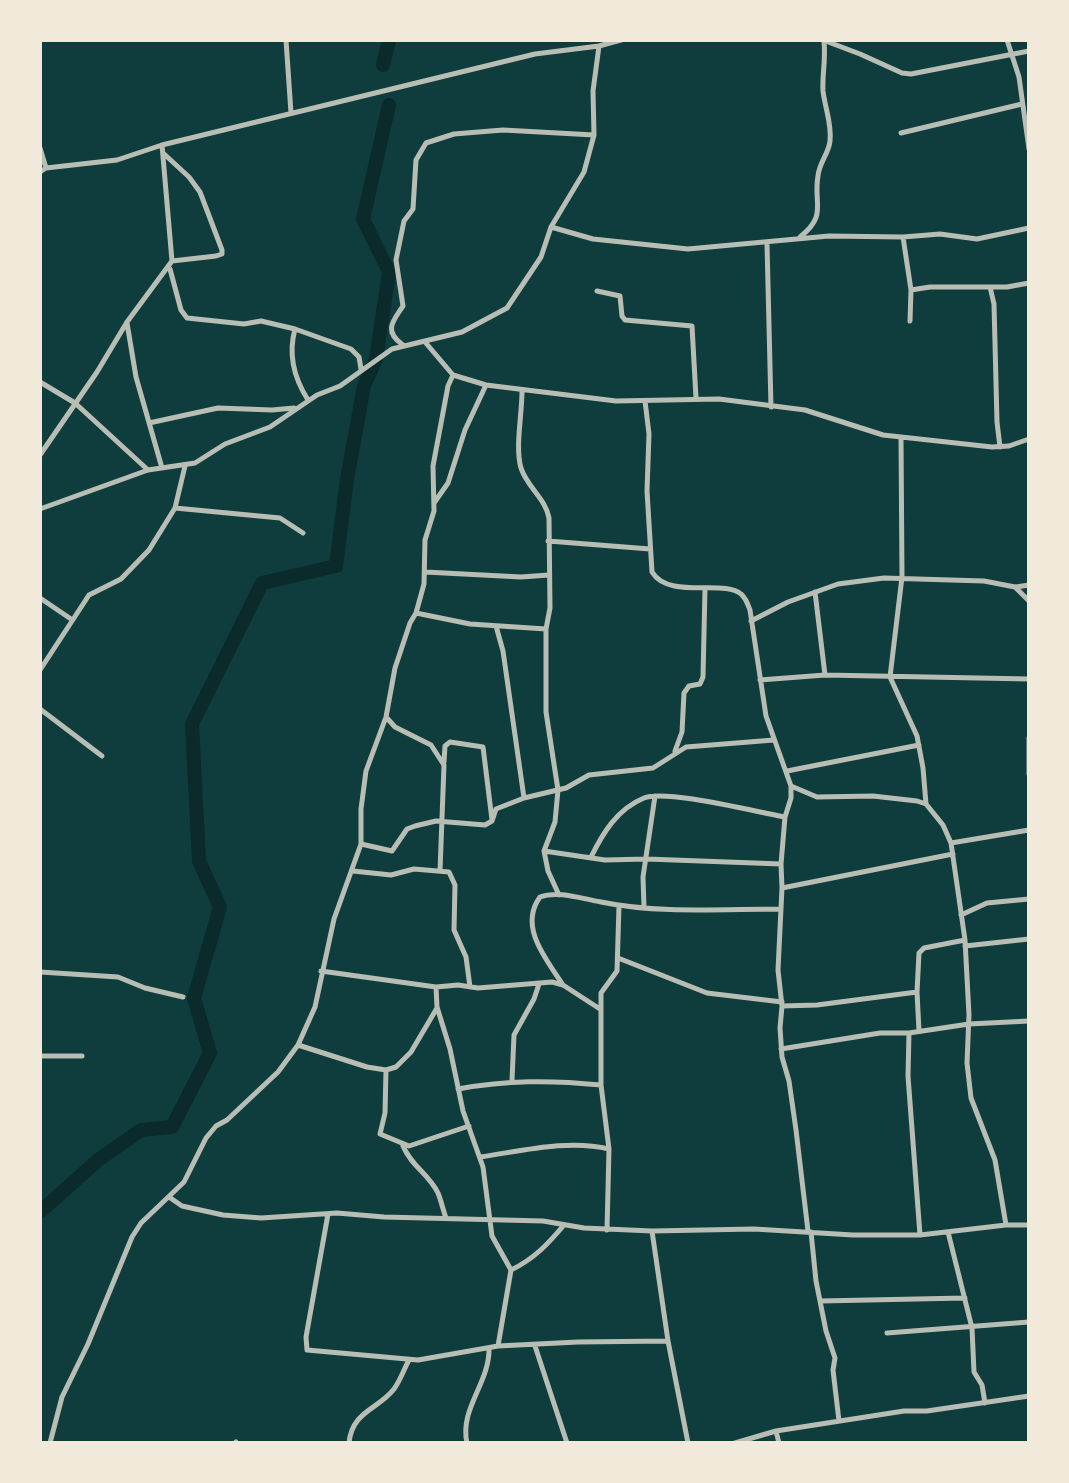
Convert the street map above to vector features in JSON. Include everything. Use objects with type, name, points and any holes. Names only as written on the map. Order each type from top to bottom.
[{"type":"street","points":[[286,40],[291,113]]},
{"type":"street","points":[[40,148],[43,170],[117,160],[162,145],[581,43],[599,46],[621,40]]},
{"type":"street","points":[[799,238],[817,220],[817,175],[831,136],[823,88],[826,63],[824,40],[911,74],[1029,51]]},
{"type":"street","points":[[1007,40],[1020,87],[1029,149]]},
{"type":"street","points":[[40,509],[148,470],[202,460],[225,444],[270,427],[308,400],[340,386],[392,349],[462,332],[507,308],[541,257],[551,227],[584,172],[594,135],[593,91],[599,46]]},
{"type":"street","points":[[1020,87],[1029,86]]},
{"type":"street","points":[[901,133],[1022,104]]},
{"type":"street","points":[[403,345],[391,333],[392,320],[403,306],[396,260],[404,221],[412,212],[414,165],[421,147],[454,134],[503,130],[594,135]]},
{"type":"street","points":[[162,145],[171,265],[181,310],[187,318],[244,324],[261,321],[295,329],[351,349],[359,357],[361,369]]},
{"type":"street","points":[[40,455],[127,322],[171,265],[222,254],[200,192],[163,153]]},
{"type":"street","points":[[551,227],[593,239],[688,249],[767,244],[799,238],[940,234],[977,239],[1029,228]]},
{"type":"street","points":[[903,237],[911,290],[910,321]]},
{"type":"street","points":[[767,244],[771,407]]},
{"type":"street","points":[[911,290],[1029,283]]},
{"type":"street","points":[[990,287],[994,304],[1000,447]]},
{"type":"street","points":[[597,291],[620,296],[625,320],[692,326],[696,398]]},
{"type":"street","points":[[127,322],[136,377],[162,468]]},
{"type":"street","points":[[295,329],[291,353],[298,384],[308,400]]},
{"type":"street","points":[[424,342],[453,375],[522,392],[601,400],[696,398],[805,410],[869,433],[901,438],[1000,447],[1029,439]]},
{"type":"street","points":[[50,1443],[62,1397],[88,1344],[132,1237],[141,1223],[184,1182],[206,1138],[216,1126],[227,1120],[270,1081],[298,1045],[315,1007],[334,919],[361,844],[366,771],[386,717],[395,668],[416,613],[425,572],[425,540],[434,503],[433,466],[448,386],[453,375]]},
{"type":"street","points":[[40,382],[75,403],[148,470]]},
{"type":"street","points":[[434,503],[448,483],[465,430],[486,385]]},
{"type":"street","points":[[522,392],[522,470],[547,508],[550,608],[546,629],[546,712],[558,790],[555,822],[544,851],[548,871],[559,895]]},
{"type":"street","points":[[645,401],[649,434],[647,491],[652,572],[656,579],[664,583],[740,592],[748,604],[766,716],[791,786],[781,864],[778,970],[782,1004],[781,1049],[789,1081],[820,1301],[835,1358],[833,1370],[839,1421]]},
{"type":"street","points":[[149,423],[218,408],[250,411],[297,407]]},
{"type":"street","points":[[901,438],[902,577],[890,677],[919,745],[926,804],[943,825],[951,843],[965,943],[969,1024],[967,1063],[971,1098],[995,1160],[1006,1225]]},
{"type":"street","points":[[40,670],[89,595],[121,579],[143,560],[175,508],[186,465]]},
{"type":"street","points":[[175,508],[280,518],[303,533]]},
{"type":"street","points":[[548,541],[650,549]]},
{"type":"street","points":[[425,572],[521,577],[549,575]]},
{"type":"street","points":[[751,621],[788,602],[857,580],[902,577],[984,581],[1015,587],[1029,585]]},
{"type":"street","points":[[1015,587],[1029,601]]},
{"type":"street","points":[[675,752],[682,732],[684,693],[689,686],[700,684],[703,677],[705,589]]},
{"type":"street","points":[[815,592],[825,675]]},
{"type":"street","points":[[40,598],[71,619]]},
{"type":"street","points":[[416,613],[496,626],[546,629]]},
{"type":"street","points":[[496,626],[503,651],[524,798]]},
{"type":"street","points":[[760,680],[825,675],[1029,679]]},
{"type":"street","points":[[40,709],[102,756]]},
{"type":"street","points":[[386,717],[395,727],[431,745],[444,765]]},
{"type":"street","points":[[1029,738],[1029,772]]},
{"type":"street","points":[[361,844],[392,851],[407,829],[442,821],[485,825],[492,821],[496,809],[524,798],[575,784],[589,775],[653,768],[686,747],[774,740]]},
{"type":"street","points":[[440,871],[445,746],[450,742],[483,747],[492,821]]},
{"type":"street","points":[[787,771],[919,745]]},
{"type":"street","points":[[791,786],[817,797],[873,796],[926,804]]},
{"type":"street","points":[[591,857],[613,820],[645,797],[655,796],[785,817]]},
{"type":"street","points":[[644,907],[643,877],[655,796]]},
{"type":"street","points":[[951,843],[1029,830]]},
{"type":"street","points":[[544,851],[605,860],[781,864]]},
{"type":"street","points":[[782,888],[953,854]]},
{"type":"street","points":[[353,871],[391,875],[414,869],[449,872],[455,885],[453,921],[466,957],[470,987]]},
{"type":"street","points":[[563,985],[533,934],[534,909],[537,901],[546,895],[619,906],[780,909]]},
{"type":"street","points":[[961,915],[987,903],[1029,899]]},
{"type":"street","points":[[607,1230],[609,1149],[601,1085],[601,990],[614,976],[618,958],[619,906]]},
{"type":"street","points":[[919,1031],[917,963],[922,949],[1029,939]]},
{"type":"street","points":[[618,958],[707,993],[782,1004],[817,1005],[917,992]]},
{"type":"street","points":[[321,971],[436,987],[552,982],[563,985],[601,1009]]},
{"type":"street","points":[[40,972],[118,977],[145,988],[183,997]]},
{"type":"street","points":[[512,1080],[514,1035],[539,984]]},
{"type":"street","points":[[436,987],[437,1007],[458,1089],[480,1157],[493,1240],[511,1270],[498,1346]]},
{"type":"street","points":[[298,1045],[386,1070],[396,1067],[411,1052],[437,1007]]},
{"type":"street","points":[[781,1049],[880,1033],[1029,1021]]},
{"type":"street","points":[[909,1033],[908,1076],[920,1235]]},
{"type":"street","points":[[40,1056],[82,1056]]},
{"type":"street","points":[[386,1070],[385,1113],[380,1134],[409,1146],[469,1126]]},
{"type":"street","points":[[458,1089],[512,1080],[601,1085]]},
{"type":"street","points":[[403,1145],[410,1163],[420,1169],[437,1192],[446,1219]]},
{"type":"street","points":[[480,1157],[562,1146],[609,1149]]},
{"type":"street","points":[[169,1197],[182,1206],[223,1215],[261,1218],[328,1214],[488,1219],[543,1221],[607,1230],[754,1229],[920,1235],[1029,1225]]},
{"type":"street","points":[[328,1214],[306,1337],[307,1350],[409,1360],[498,1346],[668,1341]]},
{"type":"street","points":[[511,1270],[528,1262],[564,1225]]},
{"type":"street","points":[[652,1231],[668,1341],[688,1443]]},
{"type":"street","points":[[948,1232],[972,1328],[974,1372],[982,1385],[985,1403]]},
{"type":"street","points":[[820,1301],[965,1298]]},
{"type":"street","points":[[887,1333],[1029,1322]]},
{"type":"street","points":[[535,1346],[567,1443]]},
{"type":"street","points":[[467,1443],[465,1428],[472,1402],[486,1374],[489,1348]]},
{"type":"street","points":[[349,1443],[352,1428],[369,1408],[392,1392],[409,1360]]},
{"type":"street","points":[[735,1443],[776,1431],[1029,1396]]},
{"type":"street","points":[[776,1431],[779,1443]]},
{"type":"waterway","points":[[383,65],[389,40]]},
{"type":"waterway","points":[[40,1212],[98,1160],[141,1130],[172,1127],[210,1053],[194,998],[220,907],[199,861],[192,724],[262,583],[336,566],[347,479],[364,386],[376,359],[389,272],[363,219],[389,105]]}]
